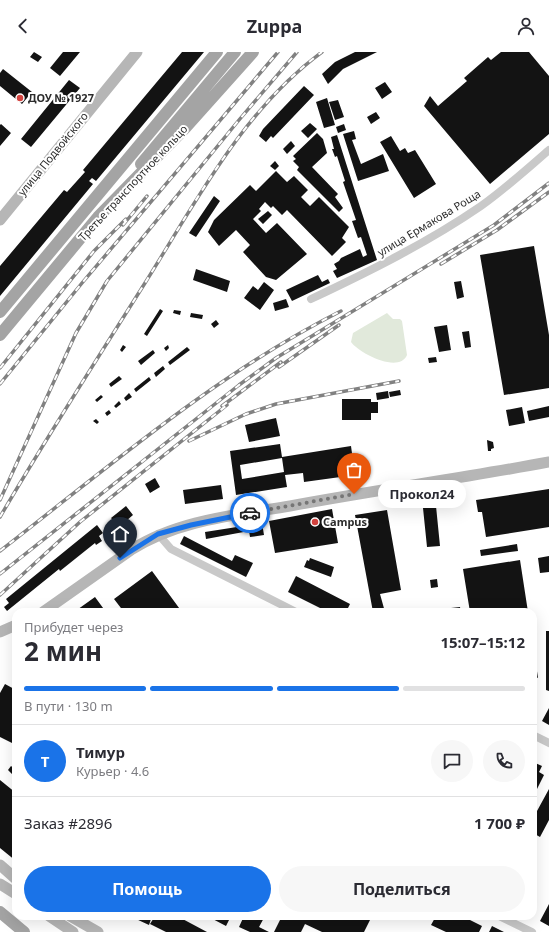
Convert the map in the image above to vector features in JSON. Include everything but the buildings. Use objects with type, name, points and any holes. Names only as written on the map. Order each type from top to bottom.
[{"type":"main road","name":"Третье транспортное кольцо","points":[[0,312],[217,52]]},
{"type":"main road","name":"Третье транспортное кольцо","points":[[2,333],[98,218],[170,128],[235,52]]},
{"type":"main road","name":"Третье транспортное кольцо","points":[[98,218],[186,127],[253,52]]},
{"type":"main road","points":[[0,912],[24,932]]},
{"type":"street","name":"улица Подвойского","points":[[0,220],[137,52]]},
{"type":"street","name":"улица Ермакова Роща","points":[[311,299],[384,264],[458,221],[493,197],[549,150]]},
{"type":"street","points":[[49,608],[131,550],[158,534],[227,516],[549,462]]},
{"type":"street","points":[[158,534],[171,548],[288,608]]},
{"type":"street","points":[[0,632],[12,627]]},
{"type":"street","points":[[537,737],[549,743]]},
{"type":"street","points":[[0,865],[12,876]]},
{"type":"street","points":[[0,884],[12,892]]},
{"type":"street","points":[[55,920],[73,932]]},
{"type":"street","points":[[77,920],[98,932]]},
{"type":"street","points":[[507,920],[532,932]]},
{"type":"shaded area","points":[[387,313],[393,319],[400,319],[402,321],[407,355],[403,360],[396,363],[379,360],[370,356],[351,342],[353,333]]},
{"type":"railway","points":[[0,384],[82,283],[278,52]]},
{"type":"railway","points":[[0,500],[76,333],[107,281],[239,120],[297,52]]},
{"type":"railway","points":[[0,517],[53,429],[223,159],[268,101],[294,75],[322,52]]},
{"type":"railway","points":[[0,574],[239,385],[276,358],[494,225],[549,183]]},
{"type":"railway","points":[[441,264],[497,230],[549,192]]},
{"type":"railway","points":[[123,225],[147,196]]},
{"type":"railway","points":[[0,368],[94,251],[126,219]]},
{"type":"railway","points":[[0,551],[123,454],[207,392],[250,363],[341,311]]},
{"type":"railway","points":[[279,367],[339,325]]},
{"type":"railway","points":[[222,406],[281,362]]},
{"type":"railway","points":[[189,441],[246,414],[276,404],[399,381]]},
{"type":"railway","points":[[0,595],[80,522],[227,405]]},
{"type":"way so far","points":[[250,513],[354,494]]},
{"type":"place","name":"ДОУ № 1927","points":[[20,98]]},
{"type":"place","name":"Прокол24","points":[[354,494]]},
{"type":"place","name":"Campus","points":[[315,522]]},
{"type":"route","points":[[120,558],[158,534],[227,516],[250,513]]}]
